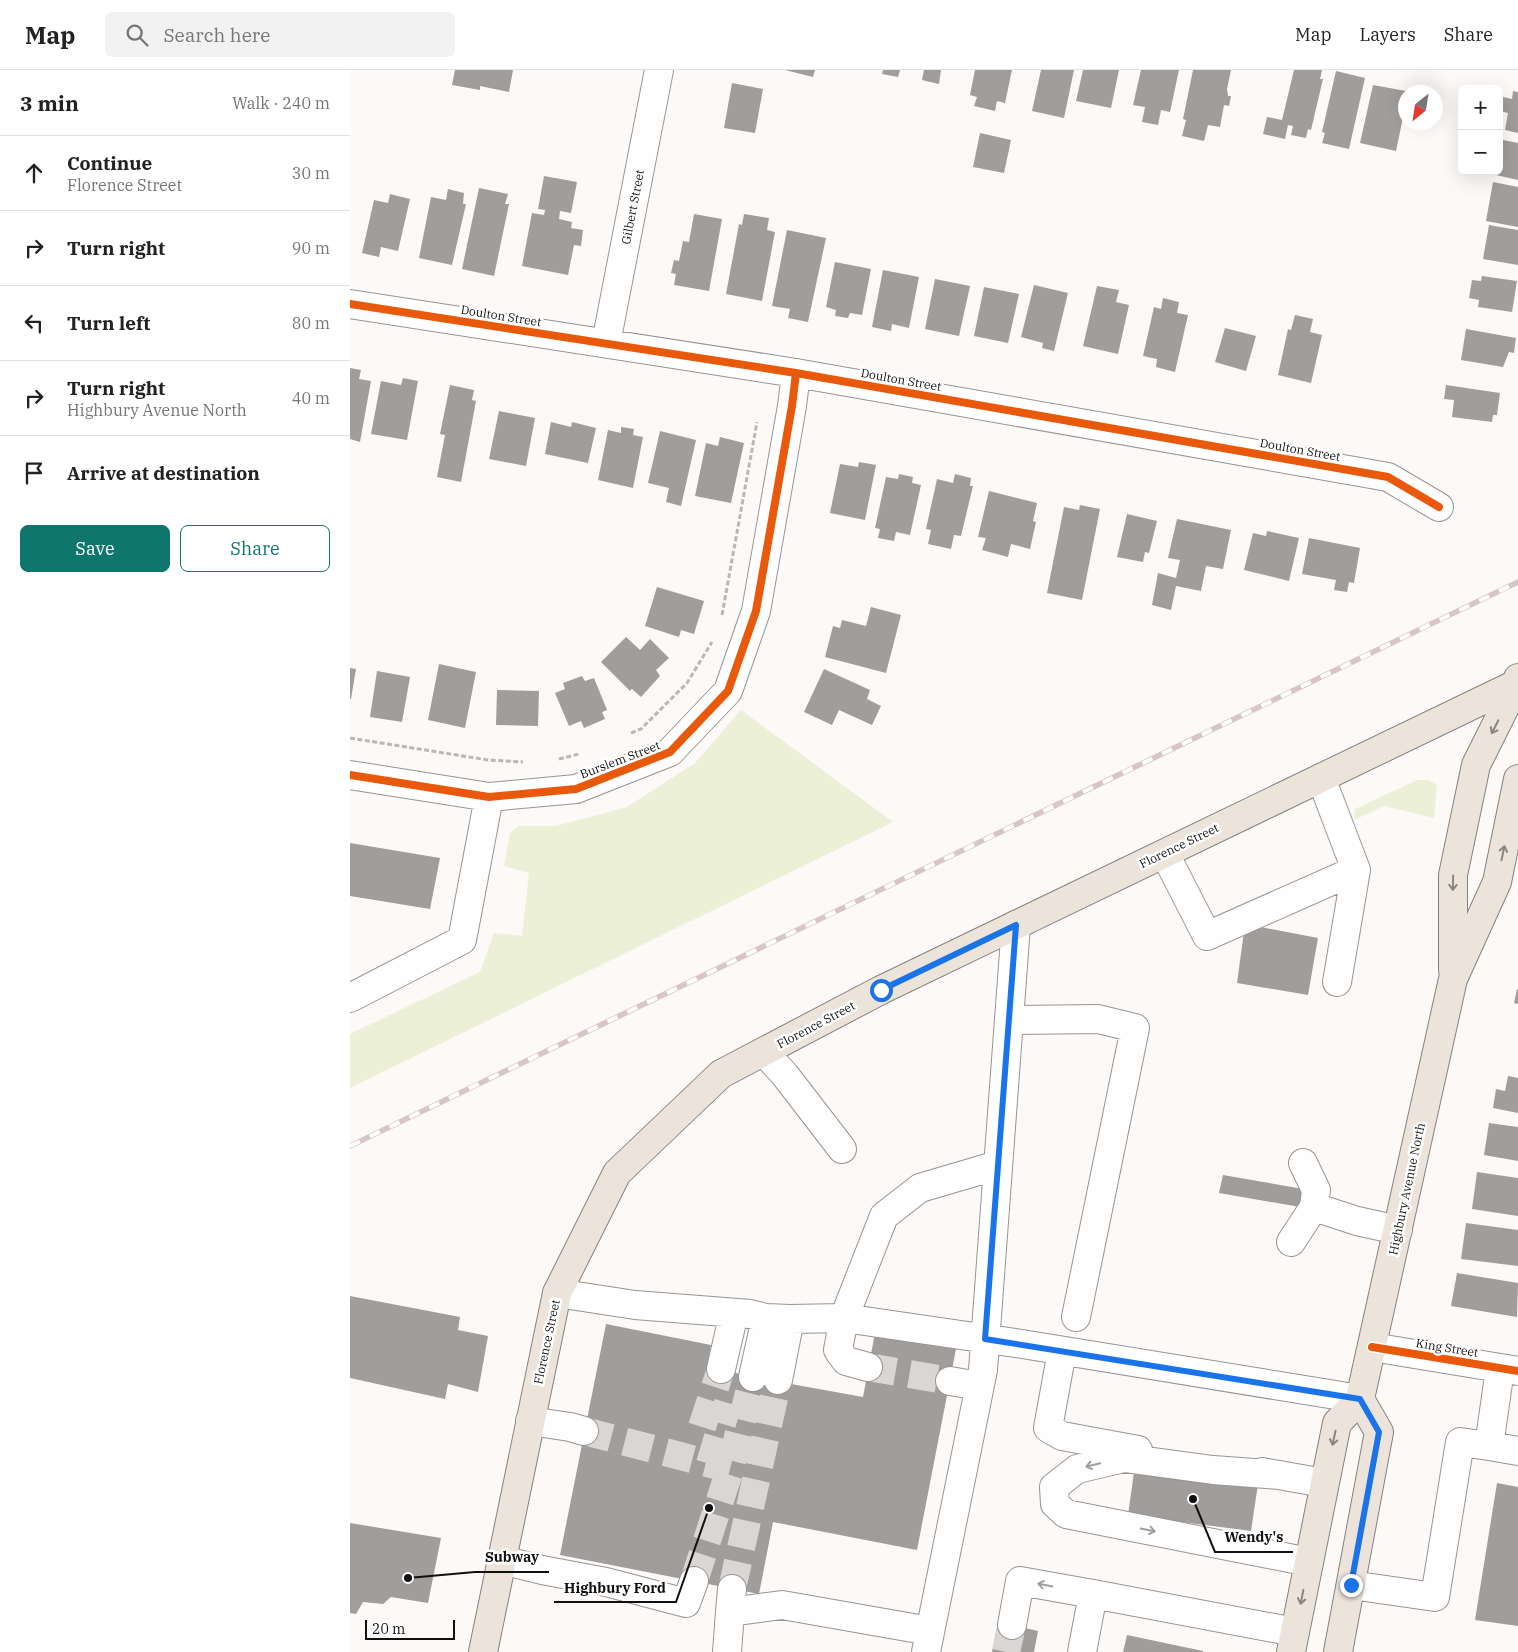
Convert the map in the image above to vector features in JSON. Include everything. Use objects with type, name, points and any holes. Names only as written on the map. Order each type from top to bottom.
[{"type":"main road","name":"Florence Street","points":[[483,1652],[557,1293],[617,1173],[721,1074],[881,990],[1518,684]]},
{"type":"main road","name":"Highbury Avenue North","points":[[1453,979],[1453,875],[1476,765],[1518,684]]},
{"type":"main road","name":"Highbury Avenue North","points":[[1360,1399],[1453,979],[1497,882],[1518,779]]},
{"type":"main road","points":[[1293,1642],[1337,1423],[1360,1399],[1379,1432],[1338,1652]]},
{"type":"street","name":"Gilbert Street","points":[[606,344],[659,70]]},
{"type":"street","name":"Doulton Street","points":[[350,304],[796,373],[1388,477],[1439,508]]},
{"type":"street","name":"Burslem Street","points":[[350,776],[489,798],[576,789],[670,752],[728,690],[756,611],[796,373]]},
{"type":"street","points":[[1321,778],[1356,870],[1337,982]]},
{"type":"street","points":[[350,998],[462,940],[489,798]]},
{"type":"street","points":[[1165,854],[1207,936],[1356,870]]},
{"type":"street","points":[[727,1652],[731,1601],[782,1605],[928,1642],[983,1370],[1016,925]]},
{"type":"street","points":[[1010,1020],[1098,1019],[1135,1028],[1076,1317]]},
{"type":"street","points":[[764,1052],[785,1075],[842,1149]]},
{"type":"street","points":[[1291,1242],[1314,1207],[1316,1190],[1303,1163]]},
{"type":"street","points":[[868,1367],[846,1361],[838,1350],[844,1318],[884,1216],[920,1188],[998,1165]]},
{"type":"street","points":[[1314,1207],[1357,1221],[1398,1230]]},
{"type":"street","points":[[557,1293],[635,1305],[760,1316],[844,1318],[1360,1399]]},
{"type":"street","points":[[760,1316],[747,1375],[760,1316]]},
{"type":"street","name":"King Street","points":[[1372,1348],[1509,1370]]},
{"type":"street","points":[[1062,1351],[1048,1428],[1062,1436],[1324,1483]]},
{"type":"street","points":[[1489,1446],[1509,1370]]},
{"type":"street","points":[[950,1381],[979,1386]]},
{"type":"street","points":[[530,1420],[584,1431]]},
{"type":"street","points":[[1351,1585],[1435,1597],[1460,1442],[1518,1451]]},
{"type":"street","points":[[1280,1475],[1213,1470],[1124,1458],[1076,1468],[1054,1487],[1054,1504],[1066,1514],[1309,1562]]},
{"type":"street","points":[[502,1560],[542,1570],[606,1582],[686,1603],[694,1581]]},
{"type":"street","points":[[1012,1625],[1020,1580],[1093,1594],[1293,1642]]},
{"type":"street","points":[[1082,1652],[1093,1594]]},
{"type":"path","points":[[720,622],[758,416]]},
{"type":"path","points":[[625,736],[641,729],[686,683],[714,639]]},
{"type":"path","points":[[350,738],[488,760],[524,762]]},
{"type":"path","points":[[550,762],[585,752]]},
{"type":"green space","points":[[741,710],[893,822],[350,1088],[350,1034],[480,972],[494,933],[522,936],[529,873],[504,866],[510,833],[519,826],[556,826],[627,807],[695,763]]},
{"type":"green space","points":[[1417,780],[1428,780],[1437,785],[1434,818],[1384,806],[1354,820],[1355,809]]},
{"type":"building","points":[[455,70],[513,70],[509,92],[480,86],[480,90],[452,85]]},
{"type":"building","points":[[785,70],[815,70],[813,77]]},
{"type":"building","points":[[883,70],[900,70],[898,77],[882,74]]},
{"type":"building","points":[[924,70],[941,70],[939,84],[922,80]]},
{"type":"building","points":[[975,70],[1012,70],[1005,103],[997,101],[995,111],[974,106],[977,97],[970,95]]},
{"type":"building","points":[[1041,70],[1074,70],[1064,118],[1032,111]]},
{"type":"building","points":[[1083,70],[1119,70],[1111,108],[1076,101]]},
{"type":"building","points":[[1141,70],[1179,70],[1170,112],[1161,110],[1158,125],[1142,122],[1145,107],[1133,105]]},
{"type":"building","points":[[1193,70],[1231,70],[1227,89],[1228,96],[1231,96],[1229,106],[1224,105],[1220,127],[1208,125],[1204,141],[1182,136],[1186,120],[1183,119]]},
{"type":"building","points":[[1294,70],[1322,70],[1320,79],[1323,79],[1311,130],[1308,129],[1306,138],[1291,135],[1293,126],[1288,125],[1285,139],[1263,134],[1267,117],[1282,120]]},
{"type":"building","points":[[1336,71],[1365,78],[1349,149],[1322,143],[1325,133],[1322,132]]},
{"type":"building","points":[[732,83],[763,89],[755,133],[724,128]]},
{"type":"building","points":[[1373,85],[1398,90],[1398,130],[1400,130],[1396,151],[1360,143]]},
{"type":"building","points":[[1513,91],[1518,92],[1518,133],[1505,130],[1508,113],[1503,112],[1503,97],[1512,99]]},
{"type":"building","points":[[980,133],[1011,140],[1004,173],[973,167]]},
{"type":"building","points":[[1503,140],[1518,143],[1518,180],[1496,175],[1503,175]]},
{"type":"building","points":[[544,176],[577,182],[571,213],[560,211],[559,219],[572,222],[571,228],[583,230],[581,246],[574,245],[568,275],[522,266],[532,213],[544,215],[545,210],[538,209]]},
{"type":"building","points":[[1493,182],[1518,187],[1518,227],[1486,221]]},
{"type":"building","points":[[479,188],[508,194],[505,204],[509,204],[494,276],[462,269]]},
{"type":"building","points":[[448,189],[464,193],[463,204],[466,204],[452,265],[419,258],[431,197],[446,200]]},
{"type":"building","points":[[390,194],[410,199],[398,251],[381,247],[379,257],[362,253],[374,200],[388,203]]},
{"type":"building","points":[[694,214],[722,219],[709,291],[674,285],[676,274],[671,273],[674,260],[679,261],[683,241],[689,242]]},
{"type":"building","points":[[744,214],[769,218],[767,230],[775,232],[762,301],[726,294],[739,224],[742,225]]},
{"type":"building","points":[[1489,225],[1518,230],[1518,265],[1483,259]]},
{"type":"building","points":[[787,230],[826,238],[808,322],[788,318],[790,309],[772,306]]},
{"type":"building","points":[[835,262],[871,269],[862,315],[850,313],[848,318],[835,316],[836,310],[826,307]]},
{"type":"building","points":[[883,270],[919,277],[909,328],[892,324],[891,331],[872,327]]},
{"type":"building","points":[[1482,276],[1517,281],[1512,312],[1478,307],[1479,300],[1469,298],[1472,280],[1481,281]]},
{"type":"building","points":[[935,279],[970,286],[959,336],[925,329]]},
{"type":"building","points":[[1034,285],[1068,293],[1054,351],[1042,348],[1043,343],[1021,337]]},
{"type":"building","points":[[1097,286],[1119,290],[1116,302],[1129,305],[1118,354],[1083,346]]},
{"type":"building","points":[[984,287],[1019,294],[1008,343],[974,336]]},
{"type":"building","points":[[1163,298],[1179,302],[1177,313],[1188,315],[1175,372],[1156,367],[1157,359],[1143,356],[1154,307],[1161,309]]},
{"type":"building","points":[[1295,315],[1313,319],[1310,332],[1322,335],[1311,383],[1278,375],[1288,329],[1291,330]]},
{"type":"building","points":[[1225,328],[1256,336],[1246,371],[1215,362]]},
{"type":"building","points":[[1466,329],[1516,338],[1514,353],[1509,352],[1503,367],[1461,360]]},
{"type":"building","points":[[350,368],[361,370],[359,379],[371,381],[360,442],[350,439]]},
{"type":"building","points":[[403,378],[418,381],[407,440],[371,434],[381,381],[401,385]]},
{"type":"building","points":[[450,385],[474,390],[472,400],[476,401],[461,482],[437,477],[445,435],[440,434]]},
{"type":"building","points":[[1446,385],[1500,393],[1497,415],[1493,415],[1492,422],[1452,417],[1454,400],[1444,399]]},
{"type":"building","points":[[499,411],[535,418],[526,466],[489,459]]},
{"type":"building","points":[[551,422],[571,427],[572,422],[596,428],[588,463],[545,454]]},
{"type":"building","points":[[621,427],[634,429],[633,435],[643,437],[633,488],[598,480],[608,430],[621,433]]},
{"type":"building","points":[[660,431],[696,440],[681,506],[666,502],[669,488],[648,483]]},
{"type":"building","points":[[720,437],[744,443],[731,503],[695,496],[706,443],[718,446]]},
{"type":"building","points":[[859,462],[876,465],[865,520],[830,513],[840,464],[858,467]]},
{"type":"building","points":[[899,474],[913,477],[912,483],[921,485],[910,535],[896,532],[894,541],[878,538],[880,529],[875,528],[886,477],[898,479]]},
{"type":"building","points":[[955,474],[971,478],[970,486],[973,486],[961,536],[954,535],[951,549],[928,544],[931,530],[926,529],[937,479],[953,483]]},
{"type":"building","points":[[989,491],[1037,503],[1033,521],[1036,522],[1030,549],[1011,544],[1008,557],[982,550],[986,538],[978,537]]},
{"type":"building","points":[[1080,505],[1100,509],[1082,600],[1047,593],[1064,507],[1079,510]]},
{"type":"building","points":[[1127,514],[1157,521],[1149,553],[1145,552],[1143,562],[1117,557]]},
{"type":"building","points":[[1177,519],[1231,530],[1223,569],[1206,566],[1201,591],[1176,586],[1171,610],[1152,605],[1158,573],[1176,578],[1180,560],[1168,558]]},
{"type":"building","points":[[1267,531],[1299,538],[1289,581],[1244,570],[1253,533],[1266,536]]},
{"type":"building","points":[[1309,538],[1360,548],[1354,583],[1349,582],[1347,592],[1334,590],[1336,580],[1302,574]]},
{"type":"building","points":[[657,587],[704,601],[694,634],[681,630],[679,637],[645,626]]},
{"type":"building","points":[[871,607],[901,615],[886,673],[825,657],[833,626],[840,628],[842,620],[866,626]]},
{"type":"building","points":[[626,637],[640,650],[650,639],[669,658],[656,670],[660,676],[641,697],[632,689],[630,691],[601,662]]},
{"type":"building","points":[[439,664],[476,672],[465,728],[428,720]]},
{"type":"building","points":[[350,668],[356,669],[351,699],[350,699]]},
{"type":"building","points":[[824,669],[870,690],[867,699],[881,706],[872,725],[839,710],[832,725],[804,712]]},
{"type":"building","points":[[377,671],[410,677],[402,722],[370,717]]},
{"type":"building","points":[[582,676],[585,681],[594,678],[607,710],[602,712],[605,719],[584,728],[581,721],[569,726],[555,693],[565,689],[563,683]]},
{"type":"building","points":[[497,690],[539,691],[538,726],[496,725]]},
{"type":"building","points":[[350,843],[440,858],[430,909],[350,896]]},
{"type":"building","points":[[1245,924],[1318,938],[1308,995],[1237,983]]},
{"type":"building","points":[[1518,990],[1518,1004],[1514,1003]]},
{"type":"building","points":[[1508,1076],[1518,1078],[1518,1113],[1493,1108],[1496,1089],[1505,1091]]},
{"type":"building","points":[[1489,1123],[1518,1127],[1518,1161],[1484,1155]]},
{"type":"building","points":[[1477,1172],[1518,1178],[1518,1216],[1472,1209]]},
{"type":"building","points":[[1223,1175],[1309,1190],[1306,1208],[1219,1193]]},
{"type":"building","points":[[1466,1223],[1518,1230],[1518,1266],[1461,1259]]},
{"type":"building","points":[[1457,1273],[1518,1283],[1517,1317],[1451,1306]]},
{"type":"building","points":[[350,1296],[460,1317],[458,1330],[488,1336],[478,1392],[448,1384],[445,1399],[350,1378]]},
{"type":"building","points":[[606,1324],[711,1345],[707,1366],[753,1377],[863,1397],[875,1333],[956,1349],[917,1550],[773,1522],[759,1594],[560,1555]]},
{"type":"building","points":[[1135,1465],[1258,1484],[1251,1531],[1128,1515]]},
{"type":"building","points":[[1497,1483],[1518,1487],[1518,1626],[1475,1620]]},
{"type":"building","points":[[350,1523],[441,1538],[428,1603],[391,1597],[383,1604],[363,1602],[356,1614],[350,1613]]},
{"type":"building","points":[[998,1622],[1038,1631],[1034,1652],[992,1652]]},
{"type":"building","points":[[1127,1635],[1203,1651],[1203,1652],[1123,1652]]},
{"type":"tunnel","points":[[868,1367],[950,1381]]},
{"type":"tunnel","points":[[702,1427],[721,1369]]},
{"type":"tunnel","points":[[694,1581],[730,1469],[753,1377]]},
{"type":"tunnel","points":[[732,1589],[778,1380]]},
{"type":"tunnel","points":[[710,1464],[728,1403]]},
{"type":"tunnel","points":[[584,1431],[730,1469]]},
{"type":"tunnel","points":[[1006,1652],[1012,1625]]},
{"type":"railway","points":[[350,1146],[1518,582]]},
{"type":"cycle path","points":[[350,304],[796,373],[1388,477],[1439,507]]},
{"type":"cycle path","points":[[350,775],[489,797],[576,789],[670,752],[728,691],[756,611],[792,406],[796,373]]},
{"type":"cycle path","points":[[1372,1347],[1518,1371]]},
{"type":"place","name":"Wendy's","points":[[1193,1499]]},
{"type":"place","name":"Highbury Ford","points":[[709,1508]]},
{"type":"place","name":"Subway","points":[[408,1578]]},
{"type":"route","points":[[881,990],[1016,925],[985,1339],[1360,1399],[1379,1432],[1351,1585]]}]
